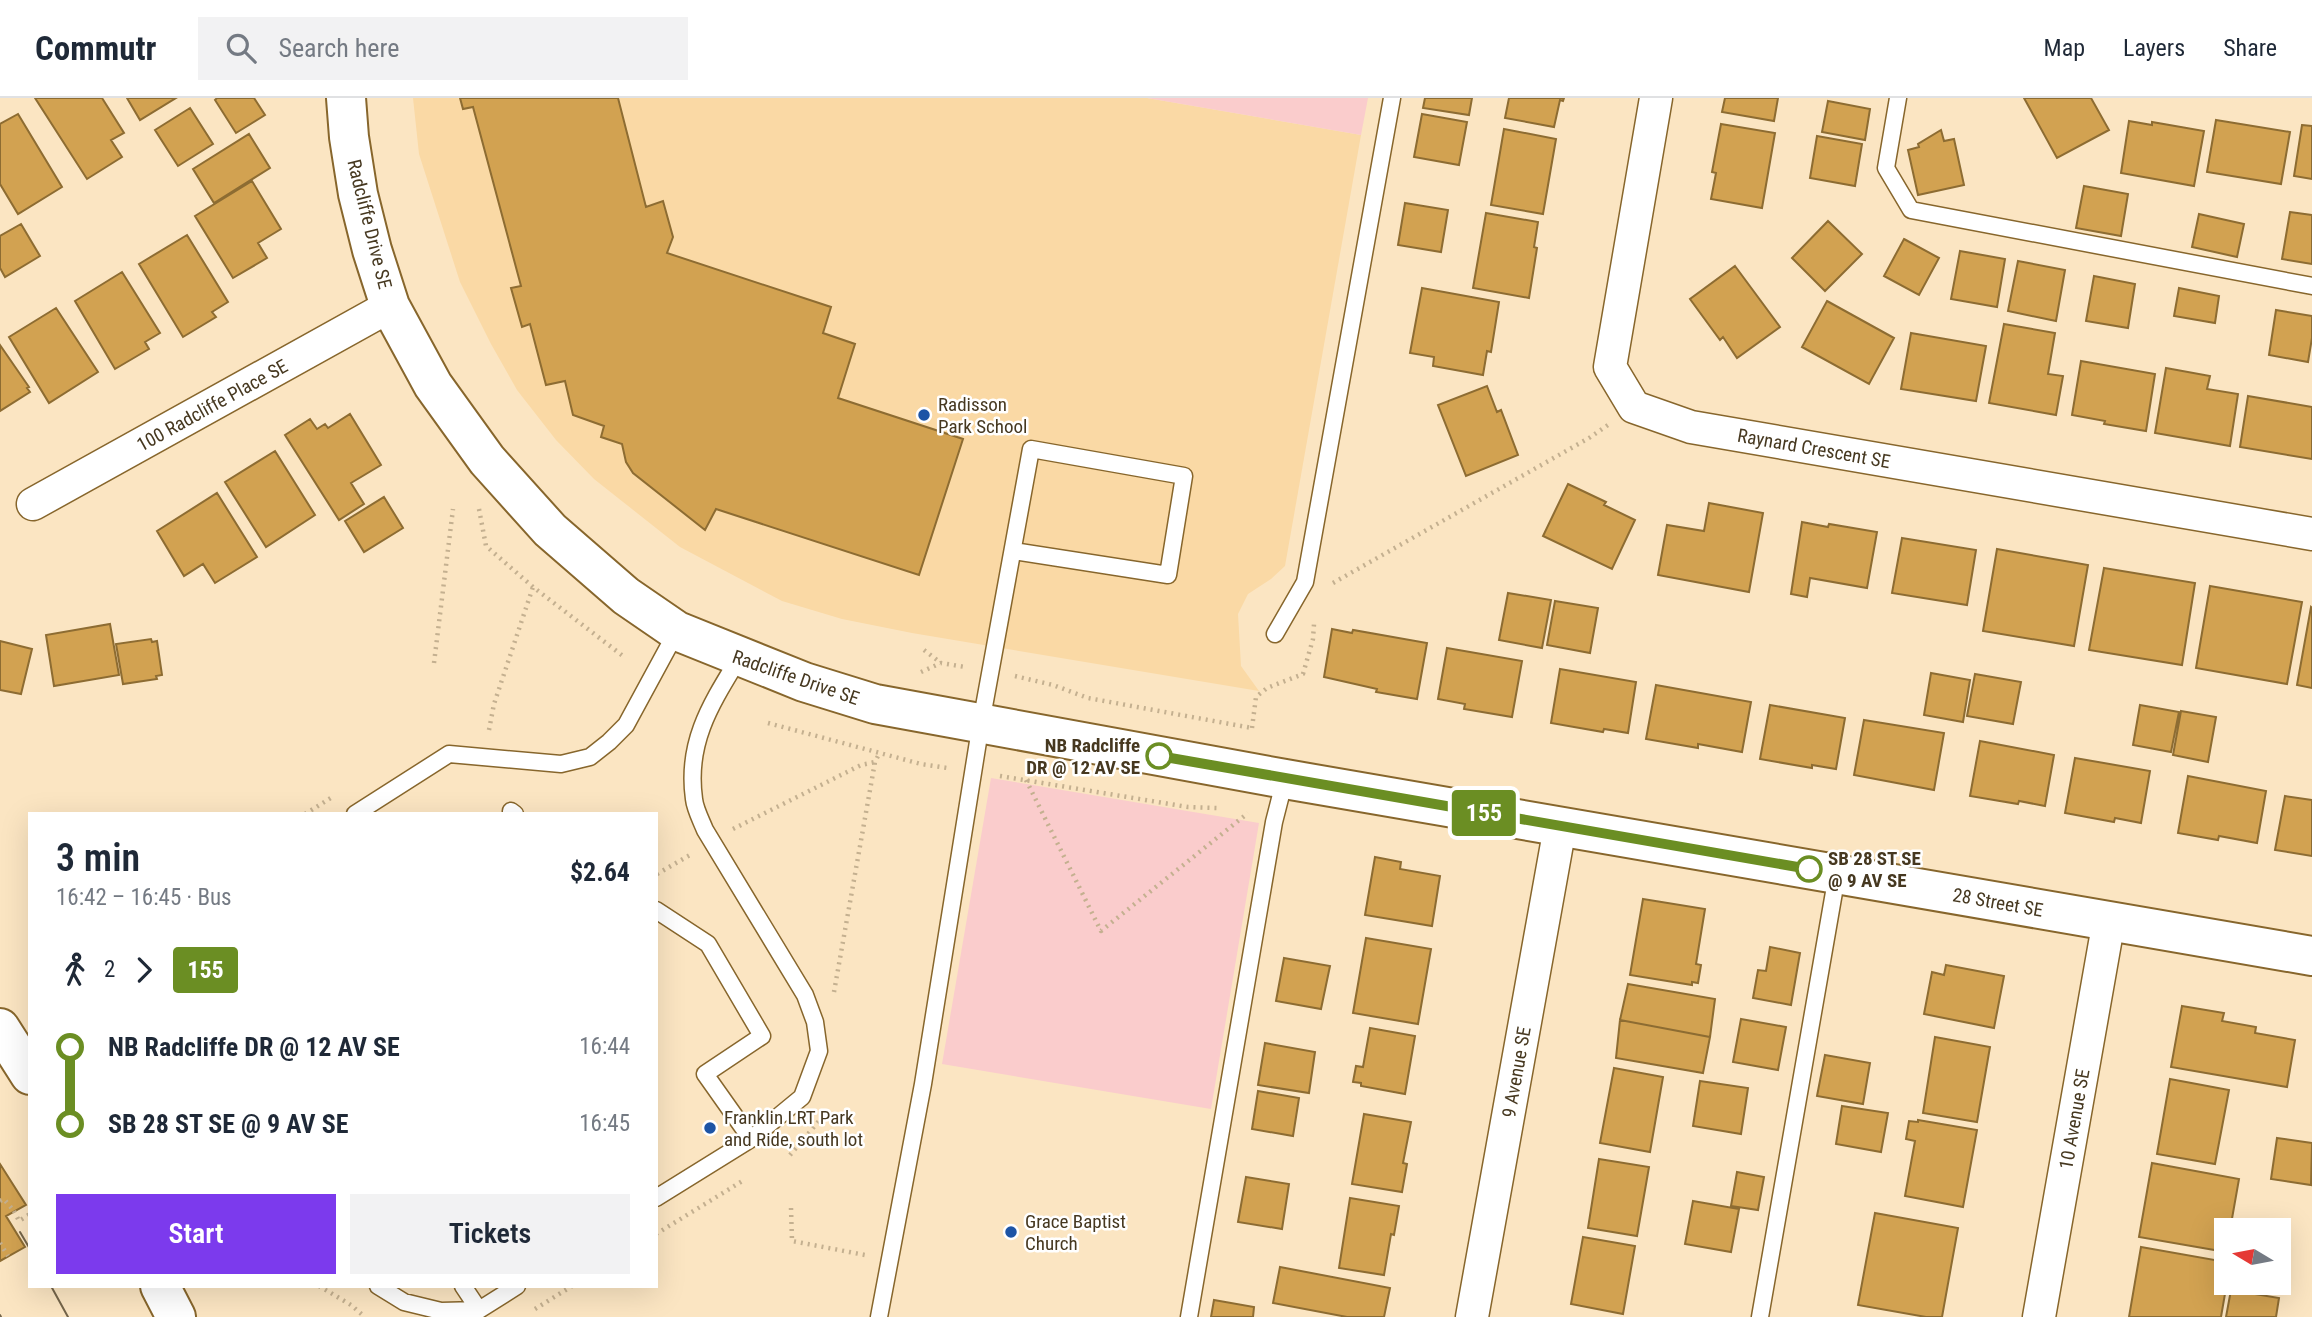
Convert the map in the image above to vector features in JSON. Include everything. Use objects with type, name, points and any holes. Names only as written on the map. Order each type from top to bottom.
[{"type":"street","name":"Radcliffe Drive SE","points":[[346,98],[358,194],[372,250],[390,306],[440,394],[487,460],[517,496],[591,568],[677,631],[738,658],[876,705],[1560,827]]},
{"type":"street","points":[[1634,407],[1610,368],[1656,98]]},
{"type":"street","name":"100 Radcliffe Place SE","points":[[33,504],[390,306]]},
{"type":"street","name":"Raynard Crescent SE","points":[[1634,407],[1691,427],[2312,534]]},
{"type":"street","name":"28 Street SE","points":[[1560,827],[2312,957]]},
{"type":"street","name":"9 Avenue SE","points":[[1472,1317],[1560,827]]},
{"type":"street","name":"10 Avenue SE","points":[[2039,1317],[2109,920]]},
{"type":"street","points":[[0,1028],[28,1072]]},
{"type":"street","points":[[161,1288],[176,1317]]},
{"type":"lane","points":[[1275,634],[1306,582],[1392,98]]},
{"type":"lane","points":[[1898,98],[1886,168],[1911,209],[2312,286]]},
{"type":"lane","points":[[879,1317],[923,1084],[981,723],[1031,449],[1184,476],[1168,575],[1014,551]]},
{"type":"lane","points":[[358,812],[449,754],[561,764],[590,757],[626,725],[677,631]]},
{"type":"lane","points":[[658,1197],[751,1139],[802,1097],[819,1051],[815,1022],[805,995],[705,830],[694,801],[693,754],[705,715],[738,658]]},
{"type":"lane","points":[[1189,1317],[1275,822],[1285,779]]},
{"type":"lane","points":[[1760,1317],[1837,874]]},
{"type":"lane","points":[[658,911],[708,944],[762,1036],[705,1074],[751,1139]]},
{"type":"lane","points":[[381,1288],[404,1302],[441,1311],[479,1310],[514,1288]]},
{"type":"lane","points":[[464,1288],[479,1310]]},
{"type":"path","points":[[1327,591],[1332,583],[1589,438],[1634,407]]},
{"type":"path","points":[[434,663],[453,509]]},
{"type":"path","points":[[486,546],[533,587],[623,656]]},
{"type":"path","points":[[483,758],[494,704],[533,587]]},
{"type":"path","points":[[1252,728],[1256,697],[1266,688],[1303,674],[1313,639],[1314,617]]},
{"type":"path","points":[[925,650],[941,663]]},
{"type":"path","points":[[768,723],[880,752],[834,989]]},
{"type":"path","points":[[732,830],[861,765],[876,762]]},
{"type":"path","points":[[1026,780],[1101,931],[1251,810],[1239,809]]},
{"type":"path","points":[[1104,792],[1188,807],[1226,809]]},
{"type":"path","points":[[658,873],[693,853]]},
{"type":"path","points":[[658,1233],[744,1180]]},
{"type":"path","points":[[0,1201],[4,1199],[19,1221],[28,1215]]},
{"type":"path","points":[[790,1208],[792,1241],[890,1259]]},
{"type":"path","points":[[0,1243],[8,1256]]},
{"type":"path","points":[[322,1288],[365,1317]]},
{"type":"path","points":[[532,1311],[569,1288]]},
{"type":"shaded area","name":"Radisson Park School","points":[[413,98],[1147,98],[1361,135],[1285,566],[1248,594],[1238,614],[1241,666],[1259,691],[842,619],[782,601],[680,547],[594,479],[556,440],[517,390],[460,282],[419,154]]},
{"type":"shaded area","points":[[1147,98],[1368,98],[1361,135]]},
{"type":"shaded area","points":[[991,778],[1259,823],[1211,1109],[942,1064]]},
{"type":"building","points":[[35,98],[102,98],[124,133],[111,140],[122,157],[87,179]]},
{"type":"building","points":[[127,98],[176,98],[140,120]]},
{"type":"building","points":[[254,98],[265,115],[236,133],[215,100]]},
{"type":"building","points":[[460,98],[618,98],[646,207],[663,201],[673,237],[667,253],[831,307],[823,333],[855,344],[838,398],[963,439],[919,575],[716,509],[705,530],[633,473],[626,462],[622,444],[601,437],[604,426],[573,415],[565,381],[546,385],[530,324],[522,327],[511,288],[521,286],[473,107],[463,109]]},
{"type":"building","points":[[1425,98],[1472,98],[1469,115],[1423,108]]},
{"type":"building","points":[[1509,98],[1564,98],[1563,101],[1560,100],[1554,127],[1505,118]]},
{"type":"building","points":[[1725,98],[1778,98],[1774,121],[1722,112]]},
{"type":"building","points":[[2024,98],[2091,98],[2109,130],[2057,158]]},
{"type":"building","points":[[1828,101],[1870,109],[1865,140],[1822,132]]},
{"type":"building","points":[[190,108],[213,144],[178,166],[155,130]]},
{"type":"building","points":[[18,114],[62,187],[18,214],[0,184],[0,124]]},
{"type":"building","points":[[1422,114],[1467,122],[1459,165],[1414,157]]},
{"type":"building","points":[[2216,120],[2290,132],[2281,184],[2207,172]]},
{"type":"building","points":[[2129,121],[2204,131],[2194,186],[2121,173]]},
{"type":"building","points":[[1721,124],[1775,133],[1762,208],[1711,199],[1716,173],[1712,172]]},
{"type":"building","points":[[2302,125],[2312,126],[2312,179],[2294,176]]},
{"type":"building","points":[[1504,129],[1556,139],[1543,214],[1491,205]]},
{"type":"building","points":[[1941,130],[1944,141],[1954,139],[1964,185],[1918,195],[1908,150],[1919,147],[1918,144]]},
{"type":"building","points":[[249,134],[270,168],[214,203],[193,169]]},
{"type":"building","points":[[1817,136],[1862,144],[1855,186],[1810,178]]},
{"type":"building","points":[[252,181],[281,229],[258,243],[267,258],[233,278],[195,216]]},
{"type":"building","points":[[2084,186],[2128,194],[2121,236],[2076,228]]},
{"type":"building","points":[[1405,203],[1448,210],[1441,252],[1398,245]]},
{"type":"building","points":[[2290,212],[2312,215],[2312,264],[2282,259]]},
{"type":"building","points":[[1486,213],[1538,222],[1529,298],[1473,288]]},
{"type":"building","points":[[2199,214],[2244,224],[2237,257],[2192,247]]},
{"type":"building","points":[[1828,221],[1862,254],[1825,291],[1792,258]]},
{"type":"building","points":[[21,224],[40,256],[5,277],[0,268],[0,236]]},
{"type":"building","points":[[187,235],[228,302],[212,312],[216,317],[183,337],[139,264]]},
{"type":"building","points":[[1904,239],[1939,258],[1919,295],[1884,276]]},
{"type":"building","points":[[1960,251],[2005,259],[1997,307],[1951,299]]},
{"type":"building","points":[[2018,261],[2065,270],[2056,321],[2008,311]]},
{"type":"building","points":[[1735,266],[1780,327],[1737,358],[1723,337],[1720,340],[1690,299]]},
{"type":"building","points":[[122,272],[160,333],[145,342],[149,349],[115,369],[75,301]]},
{"type":"building","points":[[2094,276],[2135,284],[2128,328],[2086,321]]},
{"type":"building","points":[[1422,288],[1499,302],[1491,352],[1487,351],[1483,375],[1433,366],[1434,357],[1410,353]]},
{"type":"building","points":[[2179,288],[2219,296],[2215,323],[2174,316]]},
{"type":"building","points":[[1827,301],[1894,338],[1869,384],[1802,347]]},
{"type":"building","points":[[56,308],[98,372],[49,403],[9,337]]},
{"type":"building","points":[[2276,310],[2312,316],[2308,362],[2269,355]]},
{"type":"building","points":[[2004,324],[2055,333],[2048,374],[2063,376],[2056,415],[1989,403]]},
{"type":"building","points":[[1911,333],[1986,346],[1976,401],[1901,389]]},
{"type":"building","points":[[0,345],[30,392],[0,411]]},
{"type":"building","points":[[2081,361],[2155,374],[2146,431],[2072,415]]},
{"type":"building","points":[[2166,368],[2210,376],[2207,389],[2238,394],[2230,446],[2155,433]]},
{"type":"building","points":[[1487,386],[1497,412],[1501,410],[1518,455],[1466,476],[1438,405]]},
{"type":"building","points":[[2248,396],[2312,407],[2312,459],[2240,447]]},
{"type":"building","points":[[350,414],[381,465],[351,483],[364,504],[339,520],[285,435],[310,419],[317,429],[325,424],[328,428]]},
{"type":"building","points":[[275,451],[315,515],[266,547],[225,482]]},
{"type":"building","points":[[1568,484],[1606,502],[1604,505],[1635,520],[1612,569],[1543,536]]},
{"type":"building","points":[[217,493],[257,557],[215,583],[203,564],[184,576],[157,531]]},
{"type":"building","points":[[384,497],[403,528],[364,552],[345,521]]},
{"type":"building","points":[[1709,503],[1763,513],[1749,592],[1658,575],[1667,525],[1704,531]]},
{"type":"building","points":[[1802,522],[1877,532],[1867,588],[1810,578],[1807,597],[1791,594]]},
{"type":"building","points":[[1902,538],[1976,550],[1967,605],[1892,593]]},
{"type":"building","points":[[1997,549],[2088,565],[2074,646],[1983,631]]},
{"type":"building","points":[[2104,568],[2195,583],[2182,665],[2089,650]]},
{"type":"building","points":[[2210,586],[2302,602],[2287,684],[2196,668]]},
{"type":"building","points":[[1508,593],[1551,600],[1542,648],[1499,640]]},
{"type":"building","points":[[1555,601],[1598,608],[1590,653],[1547,645]]},
{"type":"building","points":[[2312,608],[2312,688],[2297,685]]},
{"type":"building","points":[[110,624],[119,675],[54,686],[46,635]]},
{"type":"building","points":[[1332,629],[1427,643],[1417,699],[1376,692],[1377,689],[1324,677]]},
{"type":"building","points":[[151,639],[152,642],[157,641],[162,675],[156,676],[157,679],[123,684],[116,644]]},
{"type":"building","points":[[0,641],[32,649],[21,694],[0,690]]},
{"type":"building","points":[[1447,648],[1522,661],[1512,717],[1464,709],[1465,704],[1438,699]]},
{"type":"building","points":[[1560,669],[1636,682],[1628,733],[1604,729],[1603,732],[1551,723]]},
{"type":"building","points":[[1931,673],[1970,680],[1963,722],[1924,715]]},
{"type":"building","points":[[1975,674],[2021,682],[2013,724],[1967,716]]},
{"type":"building","points":[[1656,685],[1751,702],[1742,752],[1646,739]]},
{"type":"building","points":[[1770,705],[1845,718],[1836,769],[1812,765],[1812,768],[1760,759]]},
{"type":"building","points":[[2140,705],[2179,712],[2171,752],[2133,745]]},
{"type":"building","points":[[2181,711],[2216,717],[2208,762],[2173,755]]},
{"type":"building","points":[[1864,720],[1944,733],[1934,790],[1854,775]]},
{"type":"building","points":[[1980,741],[2054,755],[2045,806],[1970,796]]},
{"type":"building","points":[[2075,758],[2150,771],[2141,823],[2115,818],[2114,822],[2065,813]]},
{"type":"building","points":[[2188,776],[2266,791],[2257,843],[2219,836],[2218,840],[2178,833]]},
{"type":"building","points":[[2285,796],[2312,800],[2312,856],[2275,850]]},
{"type":"building","points":[[1375,857],[1401,862],[1400,869],[1440,876],[1432,926],[1365,915]]},
{"type":"building","points":[[1643,899],[1705,909],[1696,964],[1701,965],[1698,983],[1692,982],[1692,985],[1630,975]]},
{"type":"building","points":[[1366,938],[1431,949],[1418,1024],[1353,1013]]},
{"type":"building","points":[[1770,947],[1800,953],[1791,1005],[1753,998],[1758,970],[1766,971]]},
{"type":"building","points":[[1284,958],[1330,966],[1321,1009],[1276,1001]]},
{"type":"building","points":[[1946,965],[2004,976],[1994,1028],[1924,1014],[1932,972],[1944,975]]},
{"type":"building","points":[[1628,984],[1715,999],[1710,1037],[1620,1020]]},
{"type":"building","points":[[2182,1006],[2224,1013],[2222,1021],[2256,1027],[2255,1033],[2295,1040],[2287,1087],[2171,1067]]},
{"type":"building","points":[[1741,1019],[1786,1027],[1778,1070],[1733,1062]]},
{"type":"building","points":[[1620,1020],[1710,1037],[1703,1073],[1616,1058]]},
{"type":"building","points":[[1370,1028],[1415,1036],[1405,1094],[1353,1082],[1356,1066],[1363,1067]]},
{"type":"building","points":[[1935,1037],[1990,1047],[1977,1122],[1923,1113]]},
{"type":"building","points":[[1265,1043],[1315,1052],[1309,1093],[1258,1085]]},
{"type":"building","points":[[1825,1055],[1870,1063],[1863,1104],[1817,1096]]},
{"type":"building","points":[[1614,1068],[1663,1077],[1650,1152],[1600,1143]]},
{"type":"building","points":[[2170,1079],[2229,1090],[2215,1164],[2157,1154]]},
{"type":"building","points":[[1700,1081],[1748,1088],[1741,1134],[1693,1126]]},
{"type":"building","points":[[1258,1091],[1299,1098],[1293,1136],[1252,1129]]},
{"type":"building","points":[[1842,1106],[1888,1113],[1881,1152],[1836,1144]]},
{"type":"building","points":[[1364,1114],[1411,1122],[1403,1163],[1407,1164],[1402,1192],[1352,1184]]},
{"type":"building","points":[[1918,1120],[1977,1130],[1963,1207],[1905,1196],[1915,1141],[1906,1139],[1909,1121]]},
{"type":"building","points":[[2277,1138],[2312,1143],[2311,1185],[2271,1179]]},
{"type":"building","points":[[1599,1159],[1649,1167],[1637,1236],[1588,1228]]},
{"type":"building","points":[[2152,1163],[2239,1179],[2232,1218],[2214,1218],[2214,1250],[2139,1237]]},
{"type":"building","points":[[0,1164],[26,1205],[6,1216],[25,1247],[0,1261]]},
{"type":"building","points":[[1737,1172],[1764,1177],[1758,1210],[1731,1206]]},
{"type":"building","points":[[1246,1177],[1289,1184],[1282,1229],[1238,1222]]},
{"type":"building","points":[[1350,1198],[1399,1206],[1384,1275],[1339,1268]]},
{"type":"building","points":[[1693,1201],[1739,1209],[1731,1252],[1685,1244]]},
{"type":"building","points":[[1875,1213],[1958,1228],[1942,1317],[1926,1317],[1858,1305]]},
{"type":"building","points":[[1583,1237],[1635,1246],[1623,1314],[1571,1304]]},
{"type":"building","points":[[2141,1247],[2214,1260],[2214,1295],[2225,1295],[2221,1317],[2129,1317]]},
{"type":"building","points":[[1280,1267],[1390,1288],[1384,1317],[1347,1317],[1273,1303]]},
{"type":"building","points":[[2230,1295],[2279,1298],[2276,1317],[2226,1317]]},
{"type":"building","points":[[1214,1300],[1254,1307],[1253,1317],[1211,1317]]},
{"type":"tram line","points":[[20,1232],[28,1246]]},
{"type":"tram line","points":[[52,1288],[68,1317]]},
{"type":"bus line","name":"155","points":[[1159,756],[1809,869]]},
{"type":"place","name":"Radisson Park School","points":[[924,415]]},
{"type":"place","name":"NB Radcliffe DR @ 12 AV SE","points":[[1159,756]]},
{"type":"place","name":"SB 28 ST SE @ 9 AV SE","points":[[1809,869]]},
{"type":"place","name":"Franklin LRT Park and Ride, south lot","points":[[710,1128]]},
{"type":"place","name":"Grace Baptist Church","points":[[1011,1232]]}]
